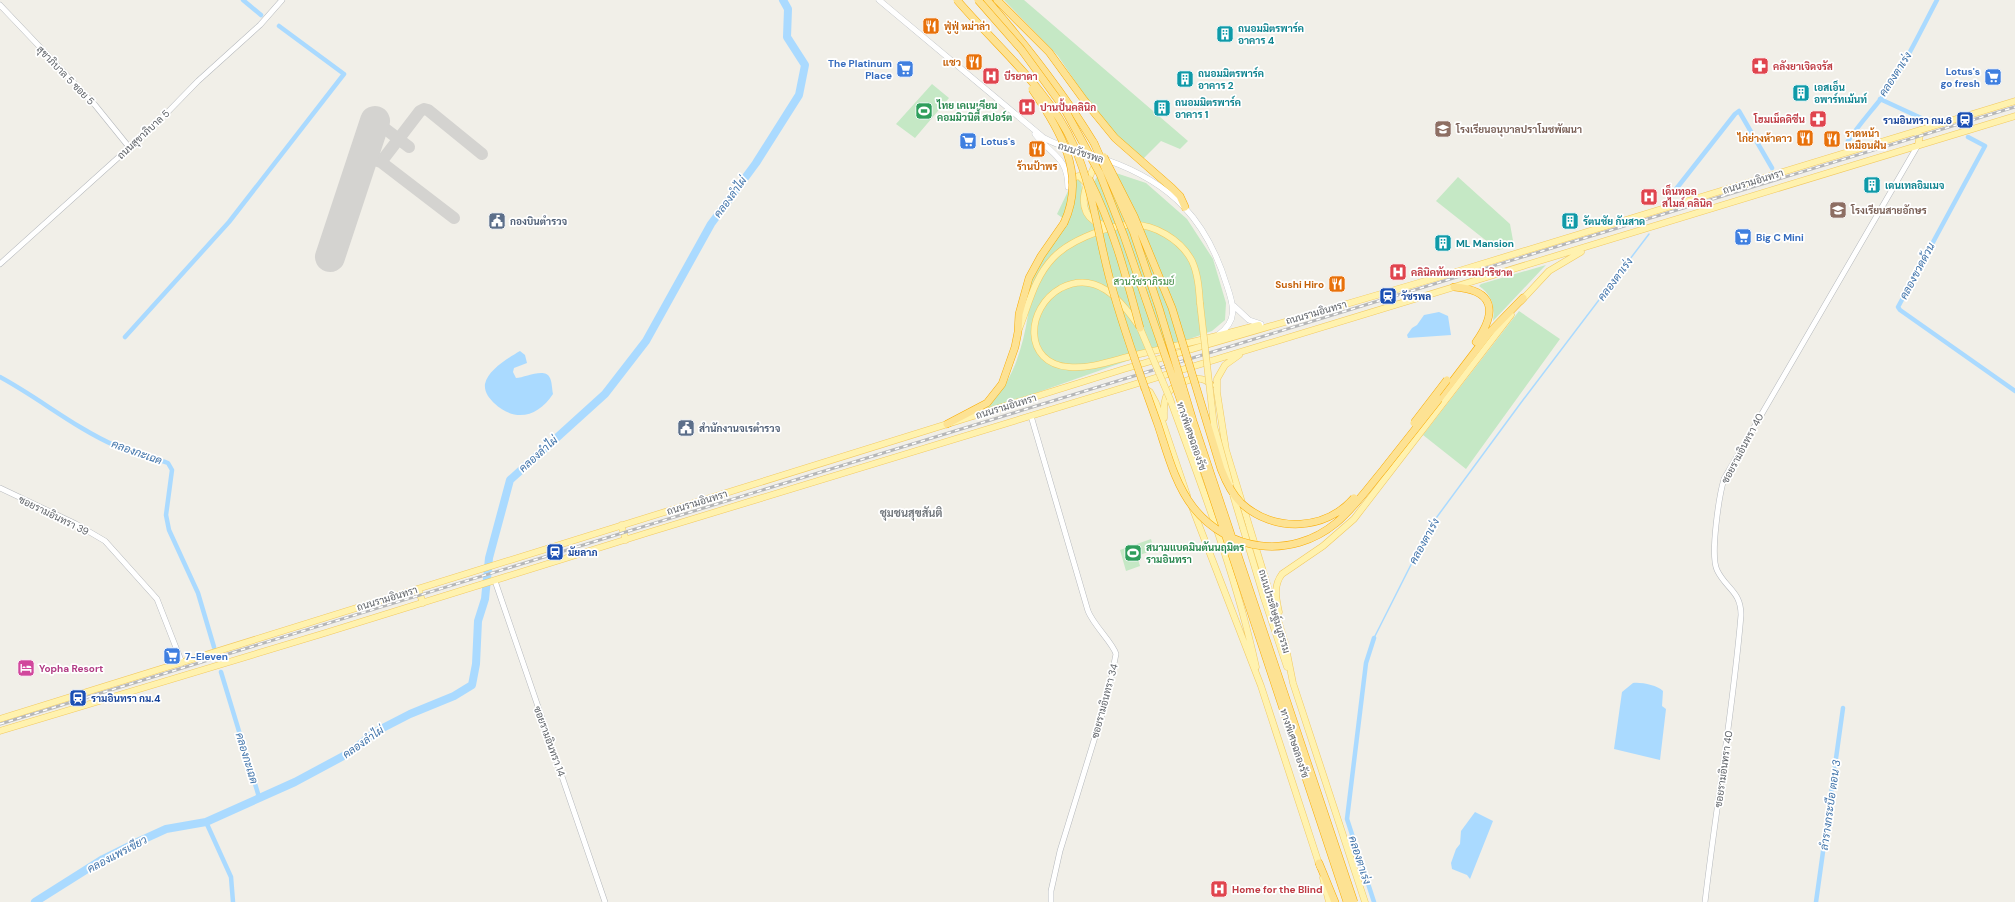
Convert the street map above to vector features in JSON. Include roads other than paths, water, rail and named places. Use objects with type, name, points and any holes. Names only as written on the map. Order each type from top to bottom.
[{"type":"highway","points":[[958,0],[1046,100],[1073,144],[1083,168],[1101,201],[1115,238],[1140,328]]},
{"type":"highway","name":"ทางพิเศษฉลองรัช","points":[[978,0],[1020,49],[1056,96],[1087,148],[1100,174],[1124,236],[1188,422],[1347,902]]},
{"type":"highway","name":"ทางพิเศษฉลองรัช","points":[[987,0],[1027,46],[1069,103],[1094,143],[1133,231],[1159,308],[1194,421],[1354,902]]},
{"type":"highway","points":[[997,0],[1049,52],[1084,100],[1115,138],[1180,196],[1185,207]]},
{"type":"highway","points":[[947,424],[976,410],[996,394],[1007,373],[1018,332],[1019,314],[1029,278],[1041,256],[1064,223],[1071,207],[1074,189],[1073,170],[1068,154],[1042,104],[1013,62]]},
{"type":"highway","points":[[1094,143],[1108,162],[1134,216],[1166,294],[1182,337],[1221,469],[1232,492],[1251,511],[1272,521],[1295,524],[1310,523],[1324,519],[1340,511],[1361,490],[1447,380],[1482,333],[1488,319],[1489,312],[1487,300],[1479,292],[1470,288],[1454,287]]},
{"type":"highway","points":[[1083,168],[1110,280],[1123,325],[1168,454],[1183,492],[1192,506],[1212,526],[1233,538],[1255,546],[1284,546],[1300,543],[1335,524],[1353,506],[1442,400],[1490,332],[1523,298]]},
{"type":"highway","points":[[1319,863],[1336,902]]},
{"type":"main road","name":"ถนนวัชรพล","points":[[879,0],[1032,129],[1055,144],[1070,150],[1099,157],[1137,172],[1162,187],[1185,207],[1197,221],[1213,248],[1221,266],[1234,306],[1249,320],[1261,324]]},
{"type":"main road","name":"ถนนรามอินทรา","points":[[0,719],[1124,368],[1508,256],[2015,102]]},
{"type":"main road","name":"ถนนรามอินทรา","points":[[0,731],[2015,116]]},
{"type":"main road","points":[[1032,129],[1065,166],[1070,185]]},
{"type":"main road","points":[[1918,145],[1921,130]]},
{"type":"main road","points":[[1085,185],[1099,157]]},
{"type":"main road","points":[[1070,185],[1075,177],[1079,176],[1085,180],[1084,197],[1086,211],[1095,222],[1113,227]]},
{"type":"main road","points":[[1018,332],[1035,285],[1042,271],[1054,257],[1084,237],[1113,227],[1131,224],[1150,228],[1166,234],[1179,245],[1192,262],[1198,282],[1214,426],[1264,598],[1293,683]]},
{"type":"main road","points":[[1523,298],[1549,271],[1566,259],[1601,243]]},
{"type":"main road","points":[[1508,256],[1512,269]]},
{"type":"main road","points":[[1261,686],[1245,620],[1218,532],[1170,399],[1140,328],[1116,297],[1108,291],[1090,283],[1074,284],[1058,290],[1040,307],[1035,318],[1034,335],[1040,351],[1054,363],[1069,367],[1098,364],[1215,337],[1261,324],[1312,314]]},
{"type":"main road","points":[[1215,337],[1229,325],[1234,306]]},
{"type":"main road","name":"ถนนประดิษฐ์มนูธรรม","points":[[1245,351],[1225,365],[1220,371],[1217,379],[1217,392],[1223,434],[1230,466],[1285,643],[1293,683],[1365,902]]},
{"type":"main road","points":[[1164,424],[1165,401],[1168,393],[1177,384],[1194,379],[1202,379],[1209,382],[1217,392]]},
{"type":"main road","points":[[1124,387],[1140,386],[1147,389],[1156,403],[1186,491],[1261,686],[1319,863],[1329,902]]},
{"type":"main road","points":[[1285,643],[1276,596],[1277,580],[1282,574],[1323,546],[1347,526],[1381,484],[1442,400]]},
{"type":"main road","points":[[621,525],[626,540]]},
{"type":"main road","points":[[418,589],[422,603]]},
{"type":"street","name":"ถนนสุขาภิบาล 5","points":[[0,264],[260,25],[282,0]]},
{"type":"street","name":"สุขาภิบาล 5 ซอย 5","points":[[0,5],[95,105],[129,147]]},
{"type":"street","name":"ซอยรามอินทรา 40","points":[[1705,902],[1711,847],[1725,761],[1741,615],[1738,598],[1718,572],[1714,560],[1720,492],[1724,479],[1918,145]]},
{"type":"street","name":"ซอยรามอินทรา 34","points":[[1031,416],[1088,611],[1097,628],[1113,647],[1116,654],[1107,698],[1060,850],[1051,891],[1051,902]]},
{"type":"street","name":"ซอยรามอินทรา 39","points":[[0,488],[76,524],[105,541],[157,599],[182,663]]},
{"type":"street","name":"ซอยรามอินทรา 14","points":[[492,582],[605,902]]},
{"type":"water","points":[[1439,312],[1448,316],[1451,335],[1408,338],[1407,335],[1424,315]]},
{"type":"water","points":[[520,351],[525,355],[527,363],[514,368],[513,372],[516,378],[544,373],[551,380],[553,394],[540,408],[526,415],[510,413],[502,409],[490,399],[485,390],[487,379],[494,369]]},
{"type":"water","points":[[1633,683],[1649,684],[1663,691],[1662,706],[1666,709],[1660,760],[1614,749],[1622,692]]},
{"type":"water","points":[[1475,812],[1493,821],[1470,879],[1467,875],[1452,869],[1451,863],[1456,849],[1460,844],[1461,831]]},
{"type":"waterway","points":[[243,0],[261,15]]},
{"type":"waterway","name":"คลองลำไผ่","points":[[35,902],[103,859],[131,845],[166,829],[206,822],[295,782],[349,753],[375,732],[410,714],[454,696],[472,685],[476,664],[478,621],[485,599],[489,558],[510,480],[605,394],[646,341],[711,224],[756,163],[799,95],[805,65],[787,37],[788,9],[783,0]]},
{"type":"waterway","name":"คลองตาเร่ง","points":[[1846,144],[1880,100],[1896,76],[1937,0]]},
{"type":"waterway","points":[[125,337],[229,222],[344,74],[279,26]]},
{"type":"waterway","name":"คลองขวดด้วน","points":[[1880,99],[1932,123]]},
{"type":"waterway","name":"คลองตาเร่ง","points":[[1669,198],[1735,114],[1739,111],[1772,168]]},
{"type":"waterway","name":"คลองขวดด้วน","points":[[1968,137],[1985,146],[1898,307],[1900,310],[2015,391]]},
{"type":"waterway","name":"คลองตาเร่ง","points":[[1374,638],[1431,525],[1520,404],[1649,234]]},
{"type":"waterway","name":"คลองกะเฉด","points":[[0,377],[101,439],[122,448],[168,463],[172,470],[166,515],[169,530],[198,593],[214,647]]},
{"type":"waterway","name":"คลองตาเร่ง","points":[[1374,638],[1366,663],[1347,819],[1374,902]]},
{"type":"waterway","name":"คลองกะเฉด","points":[[221,672],[259,797]]},
{"type":"waterway","name":"ลำรางกระบือ ตอน 3","points":[[1816,902],[1843,708]]},
{"type":"waterway","points":[[206,822],[231,877],[233,902]]},
{"type":"railway","points":[[0,724],[2015,107]]},
{"type":"place","name":"ฟู่ฟู่ หม่าล่า","points":[[931,26]]},
{"type":"place","name":"ถนอมมิตรพาร์ค อาคาร 4","points":[[1225,34]]},
{"type":"place","name":"แซว","points":[[974,62]]},
{"type":"place","name":"คลังยาเจิดจรัส","points":[[1760,66]]},
{"type":"place","name":"The Platinum Place","points":[[905,69]]},
{"type":"place","name":"บีรยาดา","points":[[991,76]]},
{"type":"place","name":"Lotus's go fresh","points":[[1993,77]]},
{"type":"place","name":"ถนอมมิตรพาร์ค อาคาร 2","points":[[1185,79]]},
{"type":"place","name":"เอสเอ็น อพาร์ทเม้นท์","points":[[1801,93]]},
{"type":"place","name":"ปานปั้นคลินิก","points":[[1027,107]]},
{"type":"place","name":"ถนอมมิตรพาร์ค อาคาร 1","points":[[1162,108]]},
{"type":"place","name":"ไทย เคเนเดียน คอมมิวนิตี้ สปอร์ต","points":[[924,111]]},
{"type":"place","name":"โฮมเม็ดดิซีน","points":[[1818,119]]},
{"type":"place","name":"รามอินทรา กม.6","points":[[1965,120]]},
{"type":"place","name":"โรงเรียนอนุบาลปราโมชพัฒนา","points":[[1443,129]]},
{"type":"place","name":"ไก่ย่างห้าดาว","points":[[1805,138]]},
{"type":"place","name":"ราดหน้า เหมือนฝัน","points":[[1832,139]]},
{"type":"place","name":"Lotus's","points":[[968,141]]},
{"type":"place","name":"ร้านป้าพร","points":[[1037,149]]},
{"type":"place","name":"เดนเทลอิมเมจ","points":[[1872,185]]},
{"type":"place","name":"เด็นทอล สไมล์ คลินิค","points":[[1649,197]]},
{"type":"place","name":"โรงเรียนสายอักษร","points":[[1838,210]]},
{"type":"place","name":"กองบินตำรวจ","points":[[497,221]]},
{"type":"place","name":"รัตนชัย กันสาด","points":[[1570,221]]},
{"type":"place","name":"Big C Mini","points":[[1743,237]]},
{"type":"place","name":"ML Mansion","points":[[1443,243]]},
{"type":"place","name":"คลินิคทันตกรรมปาริชาต","points":[[1398,272]]},
{"type":"place","name":"Sushi Hiro","points":[[1337,284]]},
{"type":"place","name":"วัชรพล","points":[[1388,296]]},
{"type":"place","name":"สำนักงานจเรตำรวจ","points":[[686,428]]},
{"type":"place","name":"มัยลาภ","points":[[555,552]]},
{"type":"place","name":"สนามแบดมินตันนฤมิตร รามอินทรา","points":[[1133,553]]},
{"type":"place","name":"7-Eleven","points":[[172,656]]},
{"type":"place","name":"Yopha Resort","points":[[26,668]]},
{"type":"place","name":"รามอินทรา กม.4","points":[[78,698]]},
{"type":"place","name":"Home for the Blind","points":[[1219,889]]},
{"type":"district","name":"ชุมชนสุขสันติ","points":[[911,513]]},
{"type":"park label","name":"สวนวัชราภิรมย์","points":[[1144,281]]},
{"type":"water label","name":"คลองแพรเขียว","points":[[117,854]]}]
